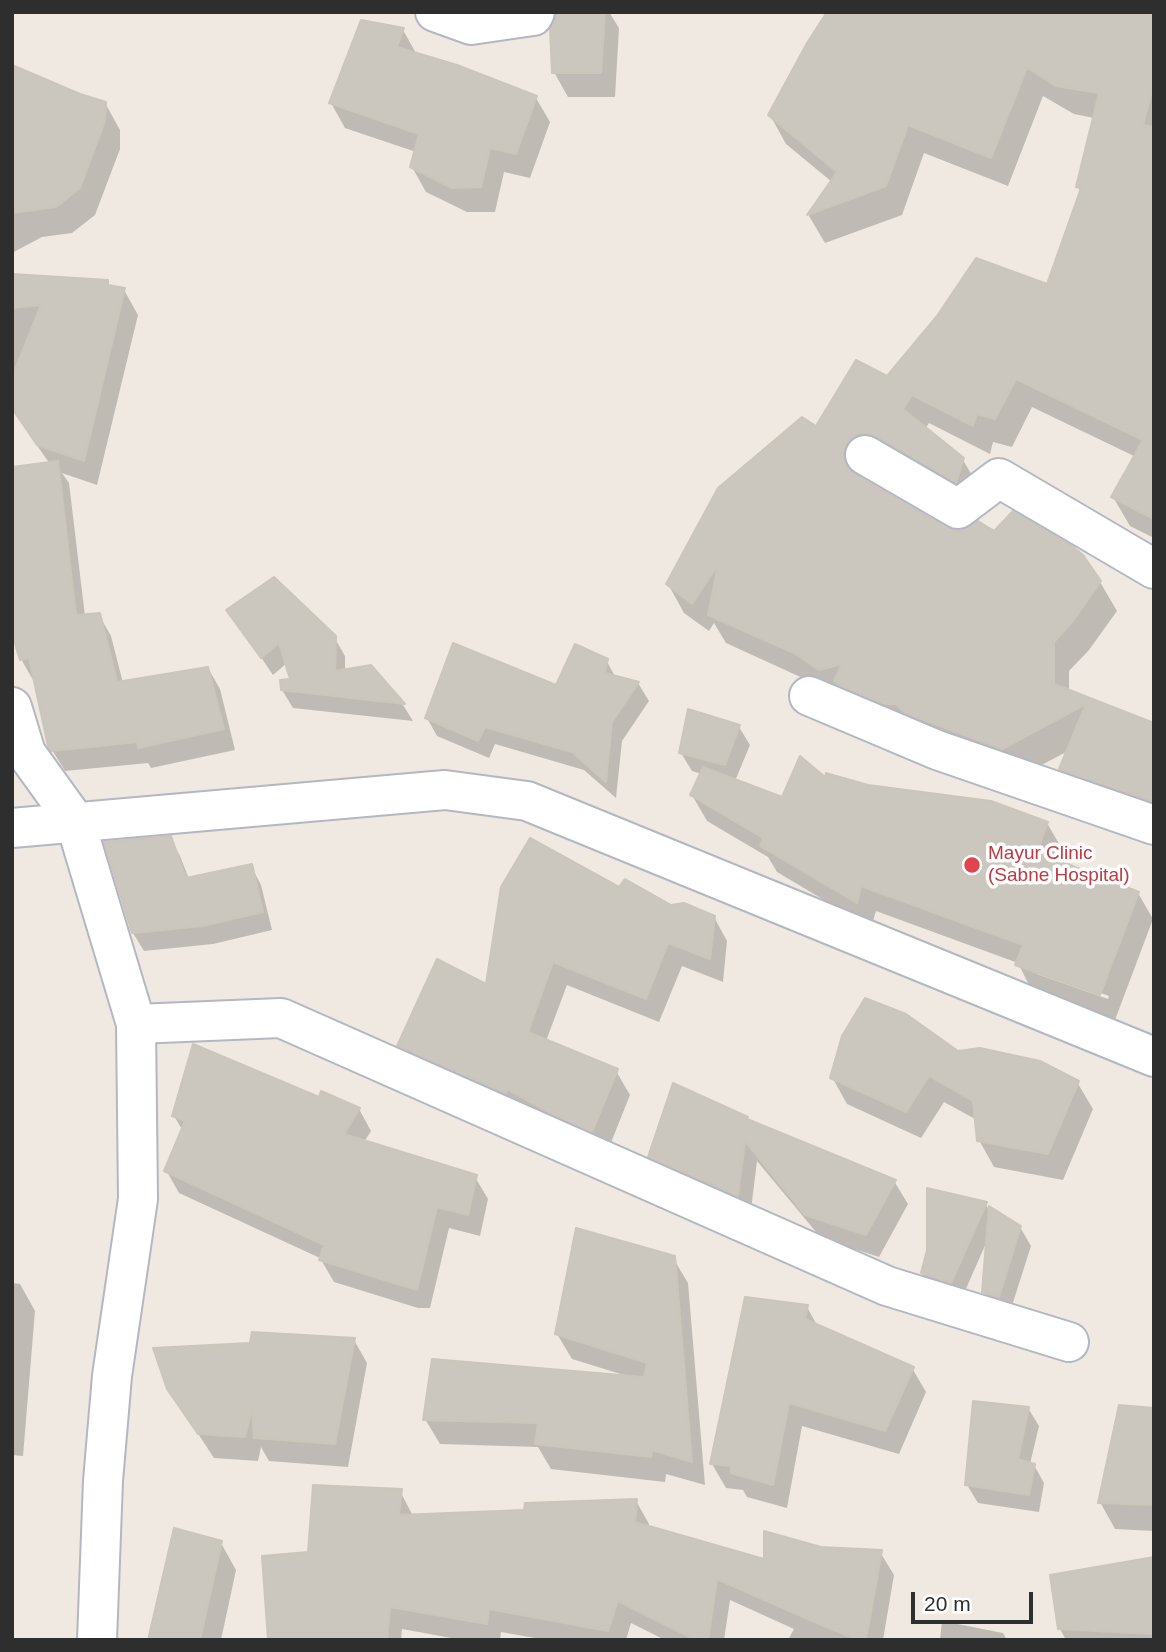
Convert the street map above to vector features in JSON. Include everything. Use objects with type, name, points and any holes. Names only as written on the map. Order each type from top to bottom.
[{"type":"street","points":[[435,12],[471,25],[533,16],[535,12]]},
{"type":"street","points":[[865,456],[958,509],[999,478],[1154,569]]},
{"type":"street","points":[[809,696],[937,750],[1154,825]]},
{"type":"street","points":[[12,707],[26,753],[75,821],[136,1024],[138,1199],[111,1389],[103,1481],[97,1640]]},
{"type":"street","points":[[12,828],[445,790],[527,801],[1154,1057]]},
{"type":"street","points":[[136,1024],[281,1018],[887,1286],[1069,1342]]},
{"type":"building","points":[[557,12],[605,12],[601,73],[552,73],[550,29]]},
{"type":"building","points":[[827,12],[1154,12],[1154,83],[1143,125],[1154,127],[1154,519],[1111,497],[1143,440],[1016,379],[995,419],[977,414],[973,426],[912,395],[903,409],[964,458],[956,483],[876,436],[866,433],[854,436],[846,443],[843,454],[846,465],[854,474],[947,528],[960,531],[978,521],[994,531],[1013,511],[1083,555],[1101,581],[1073,621],[1054,642],[1054,684],[1154,723],[1154,802],[1059,769],[1086,704],[1002,749],[905,713],[896,704],[885,704],[841,686],[834,681],[842,664],[819,670],[794,653],[708,615],[718,565],[692,604],[666,584],[718,488],[802,417],[816,426],[856,360],[887,376],[937,316],[976,258],[1047,284],[1081,188],[1076,187],[1099,93],[1056,86],[1027,68],[991,158],[908,125],[886,186],[807,215],[837,172],[768,115]]},
{"type":"building","points":[[361,20],[404,28],[397,47],[457,65],[537,96],[516,154],[490,148],[481,187],[452,188],[410,167],[419,134],[329,103]]},
{"type":"building","points":[[12,65],[106,102],[105,121],[80,188],[56,207],[12,213]]},
{"type":"building","points":[[12,274],[108,280],[108,285],[125,288],[84,461],[37,445],[12,408],[12,377],[41,305],[12,308]]},
{"type":"building","points":[[58,461],[76,615],[100,613],[117,682],[208,667],[224,729],[138,748],[137,742],[51,751],[29,658],[20,660],[12,634],[12,467]]},
{"type":"building","points":[[274,577],[336,636],[335,671],[371,665],[405,704],[281,690],[280,680],[290,679],[279,643],[261,658],[226,610]]},
{"type":"building","points":[[453,643],[556,685],[575,644],[608,659],[605,673],[639,682],[612,722],[606,782],[572,752],[485,727],[478,741],[425,718]]},
{"type":"building","points":[[688,709],[740,725],[725,765],[679,753]]},
{"type":"building","points":[[800,756],[825,777],[826,773],[868,785],[991,801],[1048,822],[1037,852],[1139,892],[1100,995],[1015,965],[1023,945],[861,886],[857,903],[760,846],[763,838],[690,795],[703,767],[782,797]]},
{"type":"building","points":[[171,836],[186,878],[252,864],[263,912],[202,926],[132,933],[104,842]]},
{"type":"building","points":[[530,838],[619,887],[625,879],[671,905],[684,903],[715,916],[710,959],[668,943],[646,999],[553,962],[528,1032],[618,1069],[592,1132],[507,1089],[506,1093],[397,1046],[437,959],[486,984],[501,887]]},
{"type":"building","points":[[865,998],[906,1014],[958,1051],[980,1048],[1040,1061],[1079,1081],[1048,1154],[977,1141],[973,1101],[929,1076],[906,1112],[830,1078],[842,1036]]},
{"type":"building","points":[[193,1044],[319,1097],[321,1091],[360,1108],[344,1134],[477,1175],[468,1215],[437,1207],[417,1290],[319,1260],[324,1245],[164,1171],[185,1121],[172,1116]]},
{"type":"building","points":[[673,1083],[748,1117],[747,1119],[896,1180],[866,1235],[805,1215],[745,1141],[738,1196],[648,1157]]},
{"type":"building","points":[[927,1188],[987,1202],[951,1283],[921,1273],[927,1250]]},
{"type":"building","points":[[989,1206],[1021,1226],[999,1297],[982,1292]]},
{"type":"building","points":[[576,1228],[675,1256],[692,1462],[652,1450],[651,1457],[535,1444],[538,1423],[423,1420],[432,1359],[644,1377],[647,1363],[555,1334]]},
{"type":"building","points":[[745,1297],[808,1305],[805,1319],[914,1367],[885,1431],[789,1403],[773,1485],[731,1473],[731,1466],[710,1464]]},
{"type":"building","points":[[252,1332],[355,1338],[335,1444],[254,1438],[252,1408],[245,1437],[198,1434],[167,1389],[153,1348],[250,1343]]},
{"type":"building","points":[[973,1401],[1029,1407],[1018,1459],[1035,1464],[1029,1495],[965,1485]]},
{"type":"building","points":[[1119,1405],[1154,1408],[1154,1505],[1098,1503]]},
{"type":"building","points":[[313,1485],[402,1489],[399,1515],[524,1510],[525,1503],[637,1499],[635,1522],[764,1559],[764,1531],[821,1547],[882,1550],[866,1640],[858,1640],[717,1579],[708,1640],[696,1640],[618,1601],[608,1631],[489,1609],[487,1624],[390,1607],[387,1640],[268,1640],[262,1556],[308,1552]]},
{"type":"building","points":[[174,1528],[222,1541],[200,1640],[148,1640]]},
{"type":"building","points":[[1154,1557],[1154,1634],[1058,1629],[1050,1575]]},
{"type":"place","name":"Mayur Clinic (Sabne Hospital)","points":[[972,865]]}]
